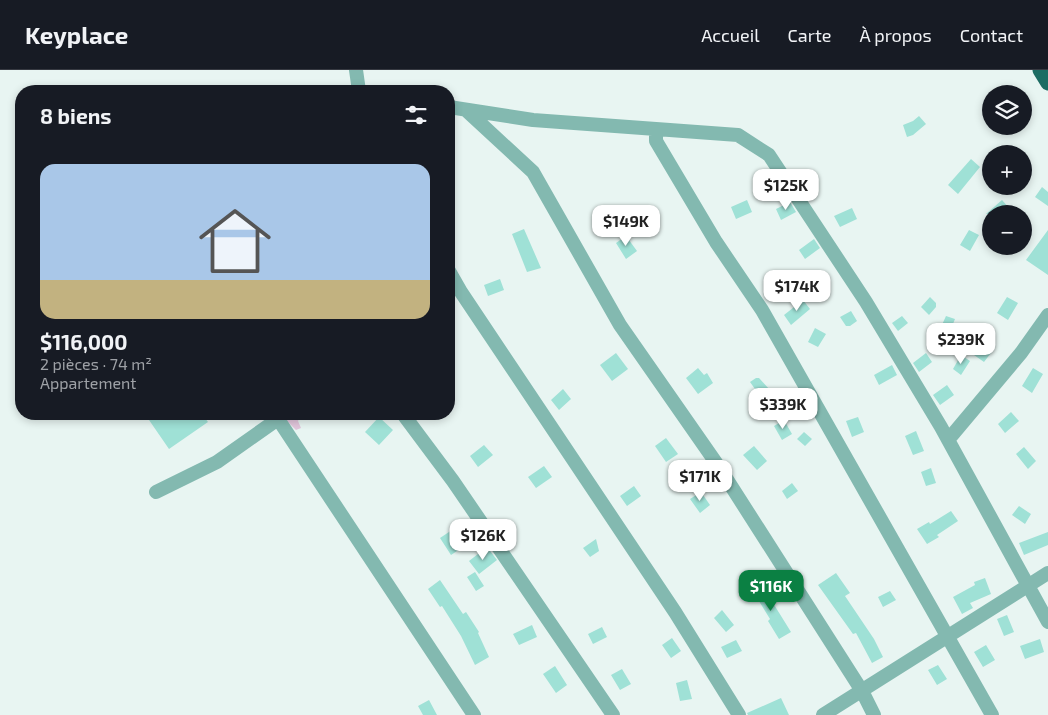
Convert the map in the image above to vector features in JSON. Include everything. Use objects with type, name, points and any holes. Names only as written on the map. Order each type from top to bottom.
[{"type":"highway","points":[[1040,70],[1048,83]]},
{"type":"street","points":[[356,70],[359,85]]},
{"type":"street","points":[[455,108],[533,120],[738,135],[769,154],[866,302],[948,440],[1048,622]]},
{"type":"street","points":[[466,110],[533,172],[620,325],[720,467],[862,691],[874,715]]},
{"type":"street","points":[[656,129],[656,141],[716,242],[762,310],[992,715]]},
{"type":"street","points":[[455,281],[675,612],[738,715]]},
{"type":"street","points":[[948,440],[1021,353],[1048,315]]},
{"type":"street","points":[[156,492],[217,462],[277,420]]},
{"type":"street","points":[[279,420],[474,715]]},
{"type":"street","points":[[407,420],[453,481],[612,715]]},
{"type":"street","points":[[824,715],[1048,573]]},
{"type":"green space","points":[[286,420],[298,420],[301,428],[296,430]]},
{"type":"building","points":[[919,116],[926,124],[913,135],[907,137],[903,125]]},
{"type":"building","points":[[971,159],[980,167],[958,194],[948,185]]},
{"type":"building","points":[[1042,187],[1048,192],[1048,206],[1035,197]]},
{"type":"building","points":[[747,200],[752,212],[736,219],[731,207]]},
{"type":"building","points":[[1002,200],[1006,205],[996,205]]},
{"type":"building","points":[[790,202],[796,212],[781,220],[776,209]]},
{"type":"building","points":[[852,208],[857,219],[840,227],[834,216]]},
{"type":"building","points":[[524,229],[541,268],[527,272],[512,234]]},
{"type":"building","points":[[969,230],[979,235],[970,251],[960,245]]},
{"type":"building","points":[[1048,230],[1048,275],[1026,260],[1032,255],[1032,252]]},
{"type":"building","points":[[626,236],[637,251],[626,259],[616,243]]},
{"type":"building","points":[[814,239],[820,248],[805,259],[799,250]]},
{"type":"building","points":[[500,279],[504,290],[488,296],[484,285]]},
{"type":"building","points":[[930,297],[936,303],[936,307],[929,315],[921,307]]},
{"type":"building","points":[[1007,297],[1018,303],[1008,320],[997,313]]},
{"type":"building","points":[[803,300],[810,309],[791,325],[784,315]]},
{"type":"building","points":[[851,311],[857,321],[850,326],[846,326],[840,317]]},
{"type":"building","points":[[902,316],[908,323],[898,331],[892,323]]},
{"type":"building","points":[[946,316],[955,319],[950,331],[941,327]]},
{"type":"building","points":[[815,328],[826,334],[818,347],[808,342]]},
{"type":"building","points":[[985,342],[994,349],[984,362],[974,355]]},
{"type":"building","points":[[616,353],[628,369],[612,381],[600,365]]},
{"type":"building","points":[[926,353],[932,362],[919,372],[913,363]]},
{"type":"building","points":[[961,355],[970,361],[961,375],[953,369]]},
{"type":"building","points":[[892,365],[897,375],[879,385],[874,375]]},
{"type":"building","points":[[698,368],[704,375],[707,373],[713,383],[698,394],[686,378]]},
{"type":"building","points":[[1033,368],[1043,374],[1032,393],[1022,386]]},
{"type":"building","points":[[759,378],[780,401],[768,412],[751,393],[755,389],[750,382]]},
{"type":"building","points":[[947,385],[954,395],[940,405],[933,395]]},
{"type":"building","points":[[563,389],[571,399],[559,410],[551,400]]},
{"type":"building","points":[[1011,412],[1019,421],[1005,433],[998,424]]},
{"type":"building","points":[[858,417],[864,432],[852,437],[846,421]]},
{"type":"building","points":[[149,420],[206,420],[208,422],[169,449]]},
{"type":"building","points":[[376,420],[382,420],[393,430],[379,445],[365,432]]},
{"type":"building","points":[[784,420],[792,434],[782,440],[774,426]]},
{"type":"building","points":[[916,431],[924,451],[913,455],[905,436]]},
{"type":"building","points":[[804,432],[812,439],[805,446],[797,439]]},
{"type":"building","points":[[666,438],[678,454],[666,462],[655,446]]},
{"type":"building","points":[[484,445],[493,455],[478,467],[470,456]]},
{"type":"building","points":[[754,446],[767,461],[757,470],[743,455]]},
{"type":"building","points":[[1024,447],[1036,461],[1028,469],[1016,454]]},
{"type":"building","points":[[544,466],[552,477],[536,488],[528,477]]},
{"type":"building","points":[[931,468],[936,483],[926,486],[921,472]]},
{"type":"building","points":[[792,483],[798,491],[787,499],[782,491]]},
{"type":"building","points":[[634,486],[641,496],[627,506],[620,496]]},
{"type":"building","points":[[701,492],[710,505],[700,513],[690,499]]},
{"type":"building","points":[[1019,506],[1031,514],[1025,524],[1012,515]]},
{"type":"building","points":[[951,511],[958,521],[937,535],[939,537],[927,544],[917,529],[929,522],[930,524]]},
{"type":"building","points":[[452,530],[463,547],[451,555],[440,538]]},
{"type":"building","points":[[1048,532],[1048,545],[1024,555],[1019,543]]},
{"type":"building","points":[[596,539],[599,551],[590,557],[583,548]]},
{"type":"building","points":[[487,547],[497,560],[479,574],[469,561]]},
{"type":"building","points":[[475,572],[484,586],[476,591],[467,577]]},
{"type":"building","points":[[836,573],[850,593],[845,596],[874,639],[883,657],[872,663],[856,633],[853,634],[818,585]]},
{"type":"building","points":[[985,578],[991,594],[970,603],[973,608],[962,614],[953,597],[975,585],[974,582]]},
{"type":"building","points":[[440,580],[463,614],[466,612],[479,632],[489,657],[475,665],[461,636],[442,606],[440,607],[428,589]]},
{"type":"building","points":[[760,582],[791,632],[779,639],[768,621],[770,619],[751,588]]},
{"type":"building","points":[[890,591],[896,600],[883,607],[878,597]]},
{"type":"building","points":[[722,610],[734,625],[726,632],[714,618]]},
{"type":"building","points":[[1007,615],[1014,632],[1004,636],[997,619]]},
{"type":"building","points":[[532,625],[537,637],[519,645],[513,634]]},
{"type":"building","points":[[602,627],[607,637],[593,644],[588,634]]},
{"type":"building","points":[[672,638],[681,651],[671,658],[662,645]]},
{"type":"building","points":[[1040,639],[1044,652],[1025,659],[1020,646]]},
{"type":"building","points":[[736,640],[742,651],[727,658],[721,647]]},
{"type":"building","points":[[986,645],[995,660],[983,667],[974,652]]},
{"type":"building","points":[[938,665],[947,679],[937,685],[928,670]]},
{"type":"building","points":[[555,666],[567,685],[556,693],[543,674]]},
{"type":"building","points":[[622,669],[631,684],[620,690],[611,675]]},
{"type":"building","points":[[687,680],[692,699],[680,701],[676,683]]},
{"type":"building","points":[[781,698],[789,715],[748,715],[747,713]]},
{"type":"building","points":[[429,700],[437,715],[423,715],[418,706]]}]
